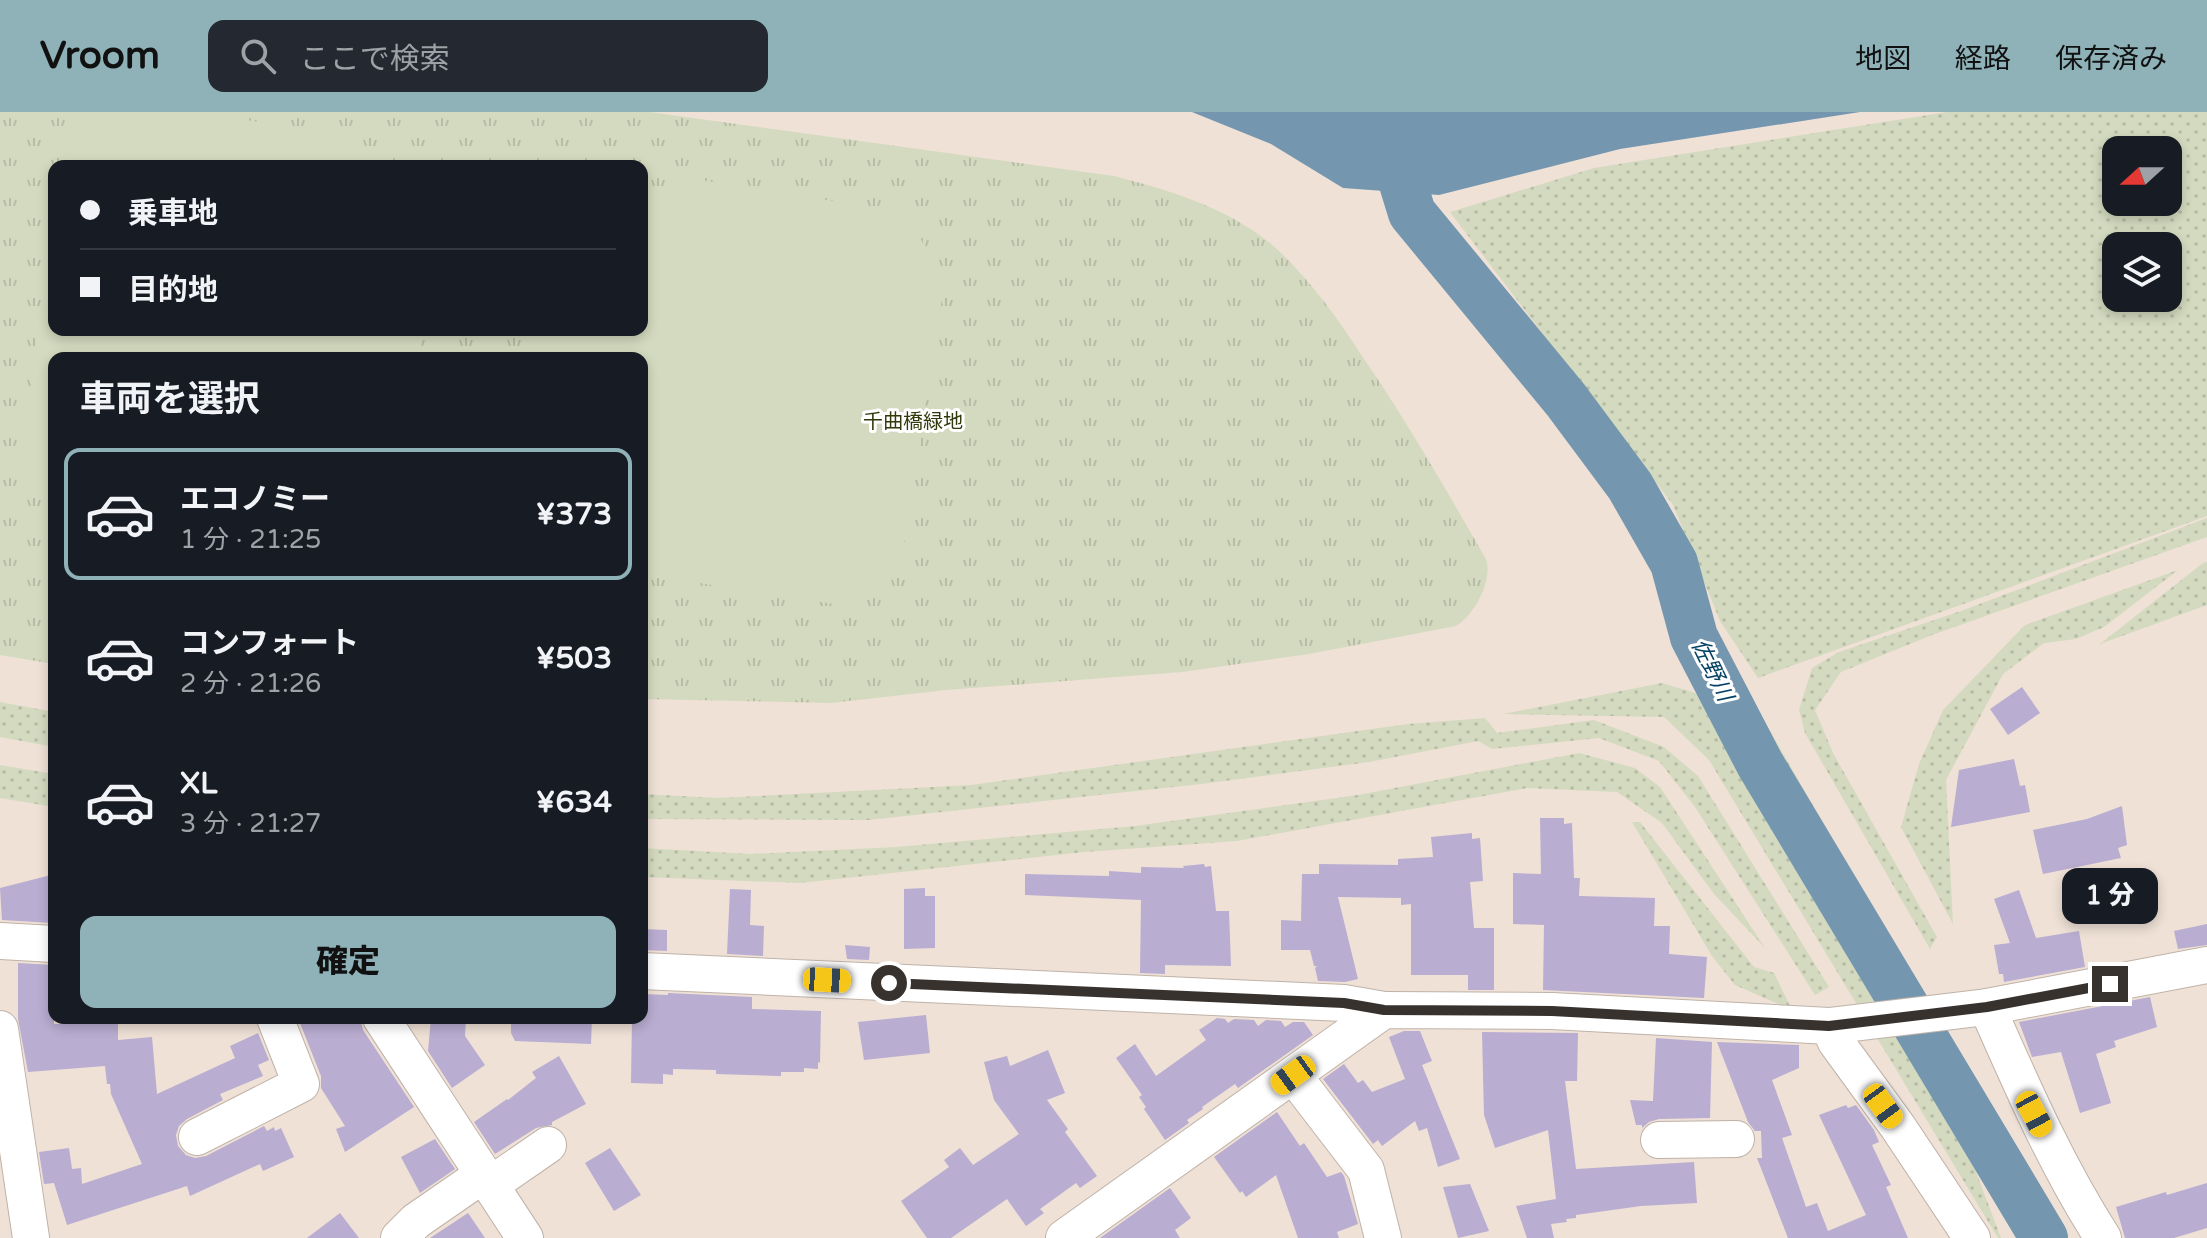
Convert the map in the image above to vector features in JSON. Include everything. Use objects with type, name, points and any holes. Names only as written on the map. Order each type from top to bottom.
[{"type":"street","points":[[0,941],[48,944]]},
{"type":"street","points":[[648,971],[1344,1003],[1384,1010],[1552,1011],[1832,1025],[1980,1008],[2207,965]]},
{"type":"street","points":[[1980,1008],[2078,1200],[2103,1238]]},
{"type":"street","points":[[1067,1237],[1384,1010]]},
{"type":"street","points":[[197,1137],[301,1084],[277,1024]]},
{"type":"street","points":[[385,1024],[525,1238]]},
{"type":"street","points":[[1832,1025],[1836,1042],[1898,1127],[1972,1238]]},
{"type":"street","points":[[0,1029],[31,1238]]},
{"type":"street","points":[[1293,1075],[1366,1170],[1383,1238]]},
{"type":"street","points":[[1659,1140],[1736,1139]]},
{"type":"street","points":[[399,1238],[416,1221],[548,1145]]},
{"type":"green space","name":"千曲橋緑地","points":[[0,112],[649,112],[1114,176],[1155,187],[1196,201],[1253,230],[1283,255],[1308,282],[1395,405],[1488,567],[1485,587],[1476,606],[1456,626],[1309,654],[1182,672],[946,690],[831,703],[648,699],[648,352],[48,352],[48,663],[0,655]]},
{"type":"green space","points":[[67,112],[183,112],[335,132],[374,160],[61,160]]},
{"type":"green space","points":[[1947,112],[2207,112],[2207,516],[1758,678],[1720,621],[1673,505],[1450,212],[1594,168]]},
{"type":"green space","points":[[688,178],[910,213],[943,291],[899,575],[853,607],[648,575],[648,352],[547,352],[549,336],[648,336],[648,211]]},
{"type":"green space","points":[[48,255],[48,336],[422,336],[421,352],[48,352],[48,495],[17,491]]},
{"type":"green space","points":[[2207,518],[2207,537],[1932,635],[1841,672],[1815,710],[1833,753],[1937,937],[1930,949],[1805,733],[1799,710],[1812,668],[1839,652],[1961,611]]},
{"type":"green space","points":[[2207,562],[2207,605],[2100,644],[2203,563]]},
{"type":"green space","points":[[2178,570],[2104,627],[2076,639],[2044,643],[2003,674],[1946,780],[1953,924],[1901,827],[1919,764],[1943,710],[2025,625]]},
{"type":"green space","points":[[1662,683],[1759,712],[1861,888],[1932,1035],[1945,1090],[2001,1238],[1998,1238],[1709,760],[1664,717],[1503,714]]},
{"type":"green space","points":[[0,702],[48,711],[48,746],[0,737]]},
{"type":"green space","points":[[1485,718],[1497,733],[1594,720],[1664,747],[1698,776],[1829,987],[1815,995],[1695,807],[1659,761],[1599,738],[1492,749],[1478,741],[1369,762],[1201,784],[868,820],[648,819],[648,794],[719,798],[971,785],[1408,724]]},
{"type":"green space","points":[[1579,753],[1635,768],[1660,787],[1765,948],[1714,894],[1662,823],[1617,792],[1527,788],[1237,841],[1084,852],[800,883],[648,877],[648,848],[751,854],[896,847],[1135,826],[1358,795]]},
{"type":"green space","points":[[0,765],[48,773],[48,806],[0,798]]},
{"type":"green space","points":[[1632,822],[1640,822],[1754,967],[1774,973],[1792,1010],[1735,985],[1712,956]]},
{"type":"water","points":[[1192,112],[1860,112],[1620,149],[1439,195],[1343,188],[1271,144]]},
{"type":"building","points":[[2022,687],[2040,713],[2008,735],[1990,709]]},
{"type":"building","points":[[2014,759],[2020,786],[2025,785],[2030,812],[1951,827],[1959,770]]},
{"type":"building","points":[[2122,806],[2127,845],[2118,848],[2121,858],[2043,874],[2033,830],[2087,819]]},
{"type":"building","points":[[1540,818],[1564,818],[1564,824],[1572,823],[1574,878],[1580,878],[1579,896],[1655,898],[1654,926],[1670,926],[1669,954],[1707,957],[1704,998],[1543,990],[1544,925],[1513,924],[1513,873],[1541,874]]},
{"type":"building","points":[[1472,833],[1472,839],[1480,838],[1483,881],[1470,882],[1474,928],[1494,928],[1494,990],[1468,990],[1468,975],[1411,975],[1411,904],[1401,905],[1401,898],[1338,897],[1358,979],[1318,981],[1317,966],[1314,966],[1310,950],[1281,950],[1281,920],[1301,921],[1302,874],[1319,874],[1319,864],[1398,865],[1398,859],[1433,857],[1431,837]]},
{"type":"building","points":[[1204,864],[1205,867],[1211,866],[1216,911],[1229,911],[1231,966],[1165,965],[1165,974],[1140,973],[1141,900],[1025,895],[1025,874],[1109,876],[1109,871],[1141,873],[1141,867],[1184,868]]},
{"type":"building","points":[[48,876],[48,923],[2,920],[0,888]]},
{"type":"building","points":[[2139,887],[2144,910],[2123,915],[2118,892]]},
{"type":"building","points":[[925,888],[925,896],[935,896],[935,948],[904,949],[904,889]]},
{"type":"building","points":[[730,889],[751,890],[750,925],[764,926],[763,956],[727,954]]},
{"type":"building","points":[[2019,890],[2036,938],[2079,931],[2085,967],[2004,982],[2003,974],[1999,974],[1994,945],[2010,943],[1994,899]]},
{"type":"building","points":[[2207,924],[2207,945],[2178,949],[2174,931]]},
{"type":"building","points":[[648,929],[667,930],[667,951],[648,950]]},
{"type":"building","points":[[845,945],[870,947],[869,960],[847,959]]},
{"type":"building","points":[[18,963],[48,965],[48,1024],[118,1024],[118,1040],[152,1037],[157,1094],[235,1058],[230,1046],[258,1033],[269,1060],[258,1065],[263,1076],[220,1094],[223,1100],[187,1119],[179,1126],[176,1135],[178,1146],[186,1155],[195,1158],[206,1156],[264,1126],[267,1131],[274,1127],[275,1131],[281,1128],[294,1157],[263,1171],[260,1164],[190,1196],[187,1186],[67,1225],[54,1183],[44,1184],[39,1152],[69,1148],[72,1169],[81,1168],[82,1184],[142,1164],[111,1094],[110,1084],[107,1084],[105,1066],[28,1072],[18,1019]]},
{"type":"building","points":[[648,994],[752,997],[752,1009],[821,1011],[818,1069],[781,1072],[781,1076],[673,1069],[673,1075],[663,1074],[663,1084],[631,1083],[632,1024],[648,1024]]},
{"type":"building","points":[[2150,997],[2157,1027],[2114,1041],[2116,1047],[2096,1054],[2111,1103],[2080,1113],[2061,1052],[2032,1057],[2019,1022]]},
{"type":"building","points":[[926,1015],[930,1053],[864,1060],[858,1022]]},
{"type":"building","points":[[1217,1018],[1225,1019],[1228,1023],[1234,1019],[1254,1020],[1258,1026],[1266,1020],[1281,1021],[1285,1027],[1293,1022],[1304,1022],[1313,1035],[1238,1088],[1235,1084],[1202,1107],[1187,1120],[1189,1123],[1165,1140],[1144,1109],[1146,1107],[1139,1097],[1142,1095],[1116,1058],[1135,1044],[1156,1076],[1206,1040],[1199,1030]]},
{"type":"building","points":[[300,1024],[362,1024],[414,1107],[345,1152],[336,1129],[345,1126],[321,1088],[321,1076]]},
{"type":"building","points":[[430,1024],[466,1024],[465,1036],[485,1065],[452,1088],[428,1051]]},
{"type":"building","points":[[511,1024],[592,1024],[591,1044],[515,1041]]},
{"type":"building","points":[[1404,1031],[1420,1031],[1432,1061],[1422,1065],[1460,1159],[1438,1167],[1427,1128],[1419,1131],[1415,1121],[1382,1146],[1378,1140],[1373,1144],[1323,1079],[1344,1064],[1358,1083],[1363,1080],[1372,1092],[1405,1079],[1389,1037]]},
{"type":"building","points":[[1482,1032],[1578,1033],[1577,1081],[1565,1081],[1576,1169],[1694,1162],[1697,1203],[1641,1206],[1576,1215],[1576,1218],[1566,1219],[1567,1222],[1551,1224],[1554,1238],[1527,1238],[1516,1206],[1556,1199],[1548,1130],[1495,1148],[1484,1115]]},
{"type":"building","points":[[1656,1038],[1712,1042],[1710,1118],[1659,1119],[1642,1128],[1642,1125],[1636,1125],[1630,1100],[1653,1101]]},
{"type":"building","points":[[1717,1042],[1799,1045],[1799,1068],[1772,1080],[1792,1135],[1782,1138],[1806,1207],[1817,1203],[1828,1231],[1866,1215],[1819,1115],[1846,1105],[1848,1108],[1856,1105],[1879,1142],[1872,1145],[1891,1185],[1886,1187],[1908,1238],[1788,1238],[1757,1158],[1762,1158],[1761,1131],[1755,1131],[1748,1122]]},
{"type":"building","points":[[1048,1050],[1065,1093],[1047,1100],[1068,1129],[1065,1132],[1097,1176],[1080,1188],[1076,1183],[1040,1209],[1044,1213],[1026,1226],[1007,1199],[951,1238],[927,1238],[901,1201],[949,1167],[944,1160],[960,1148],[973,1165],[1019,1134],[994,1100],[984,1062],[1007,1056],[1010,1066]]},
{"type":"building","points":[[559,1056],[586,1104],[552,1122],[552,1125],[536,1128],[495,1154],[474,1122],[536,1078],[532,1072]]},
{"type":"building","points":[[1277,1112],[1300,1146],[1304,1143],[1327,1177],[1341,1172],[1344,1176],[1358,1224],[1337,1232],[1339,1238],[1298,1238],[1276,1175],[1246,1197],[1214,1157]]},
{"type":"building","points":[[435,1139],[455,1169],[420,1193],[401,1157]]},
{"type":"building","points":[[610,1148],[641,1195],[614,1211],[585,1163]]},
{"type":"building","points":[[2207,1183],[2207,1228],[2174,1238],[2125,1238],[2116,1207]]},
{"type":"building","points":[[1470,1184],[1489,1231],[1458,1238],[1443,1187]]},
{"type":"building","points":[[1170,1188],[1191,1218],[1175,1230],[1180,1238],[1100,1238]]},
{"type":"building","points":[[340,1213],[359,1238],[307,1238]]},
{"type":"building","points":[[468,1213],[485,1238],[430,1238]]},
{"type":"waterway","name":"佐野川","points":[[1381,112],[1412,213],[1566,400],[1630,486],[1674,563],[1694,637],[1760,764],[2044,1238]]},
{"type":"route","points":[[889,983],[1344,1003],[1384,1010],[1552,1011],[1809,1026],[1973,1009],[2110,984]]}]
